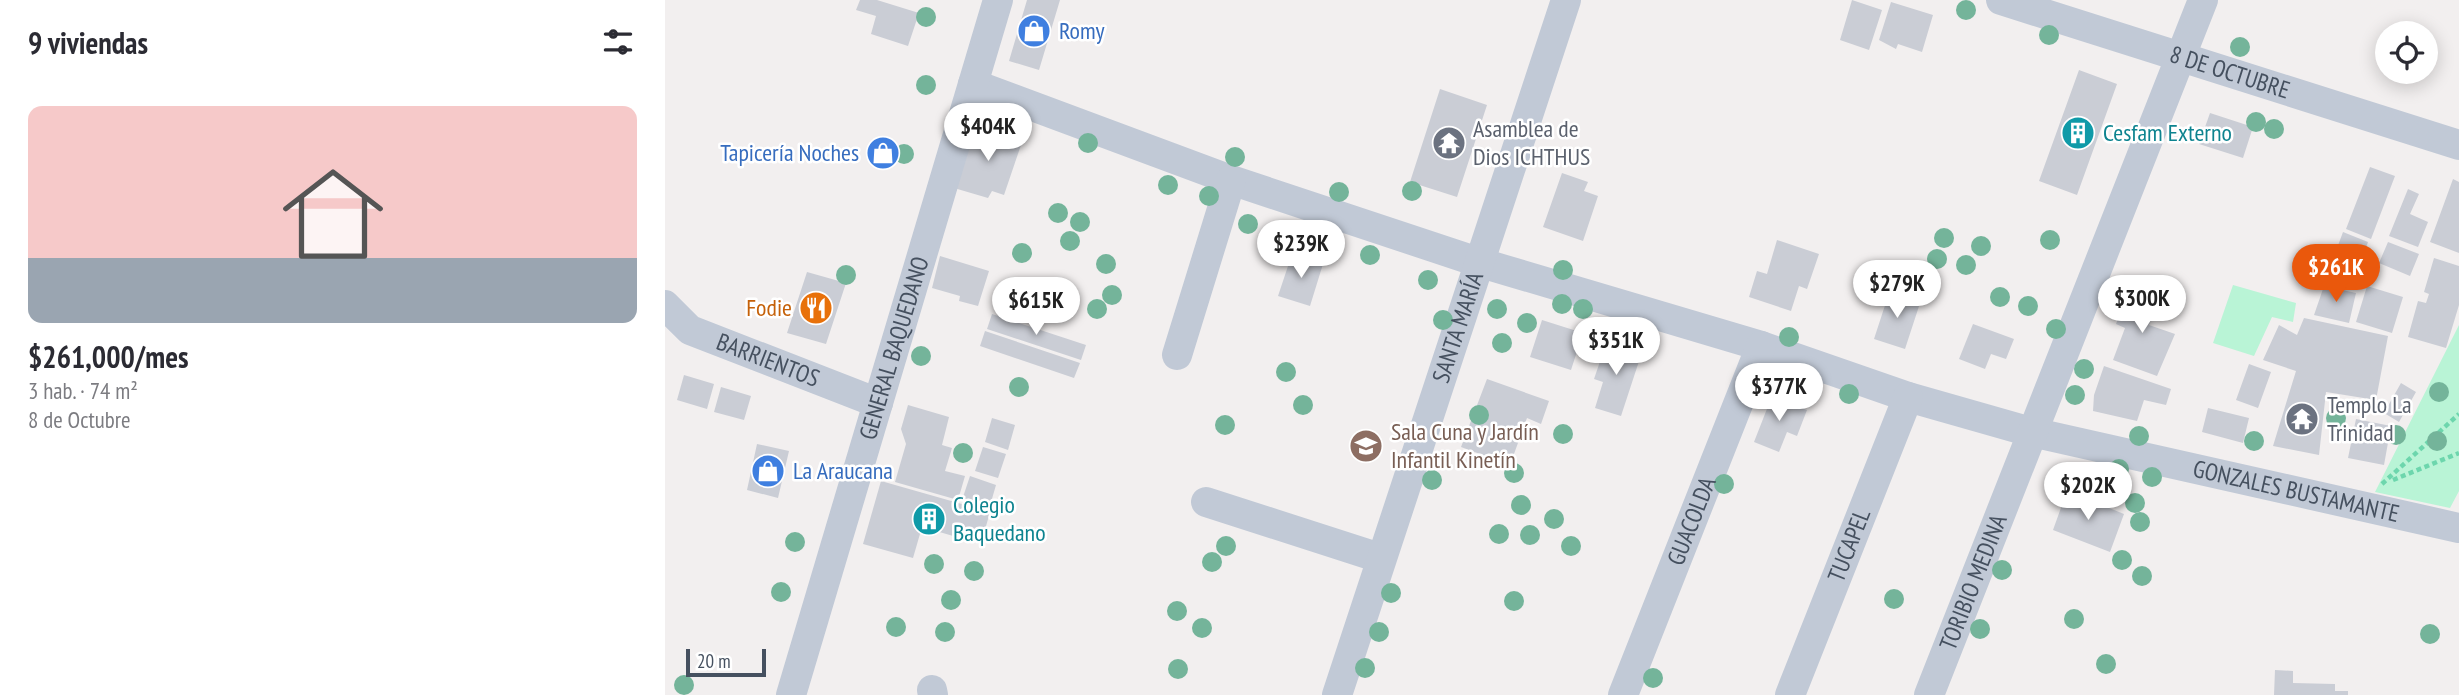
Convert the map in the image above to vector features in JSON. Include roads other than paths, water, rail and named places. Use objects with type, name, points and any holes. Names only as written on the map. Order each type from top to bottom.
[{"type":"street","name":"GENERAL BAQUEDANO","points":[[790,695],[998,0]]},
{"type":"street","name":"SANTA MARÍA","points":[[1337,695],[1566,0]]},
{"type":"street","name":"8 DE OCTUBRE","points":[[2001,0],[2459,145]]},
{"type":"street","name":"TORIBIO MEDINA","points":[[1929,695],[2203,0]]},
{"type":"street","name":"GONZALES BUSTAMANTE","points":[[973,84],[1231,180],[1478,262],[1761,346],[1908,397],[2031,432],[2459,527]]},
{"type":"street","points":[[1177,355],[1231,180]]},
{"type":"street","name":"BARRIENTOS","points":[[665,305],[690,330],[878,403]]},
{"type":"street","name":"GUACOLDA","points":[[1623,695],[1761,346]]},
{"type":"street","name":"TUCAPEL","points":[[1790,695],[1908,397]]},
{"type":"street","points":[[1206,502],[1380,558]]},
{"type":"place","name":"Romy","points":[[1034,31]]},
{"type":"place","name":"Cesfam Externo","points":[[2078,133]]},
{"type":"place","name":"Asamblea de Dios ICHTHUS","points":[[1449,143]]},
{"type":"place","name":"Tapicería Noches","points":[[883,153]]},
{"type":"place","name":"Fodie","points":[[816,308]]},
{"type":"place","name":"Templo La Trinidad","points":[[2302,419]]},
{"type":"place","name":"Sala Cuna y Jardín Infantil Kinetín","points":[[1366,446]]},
{"type":"place","name":"La Araucana","points":[[768,471]]},
{"type":"place","name":"Colegio Baquedano","points":[[929,519]]}]
